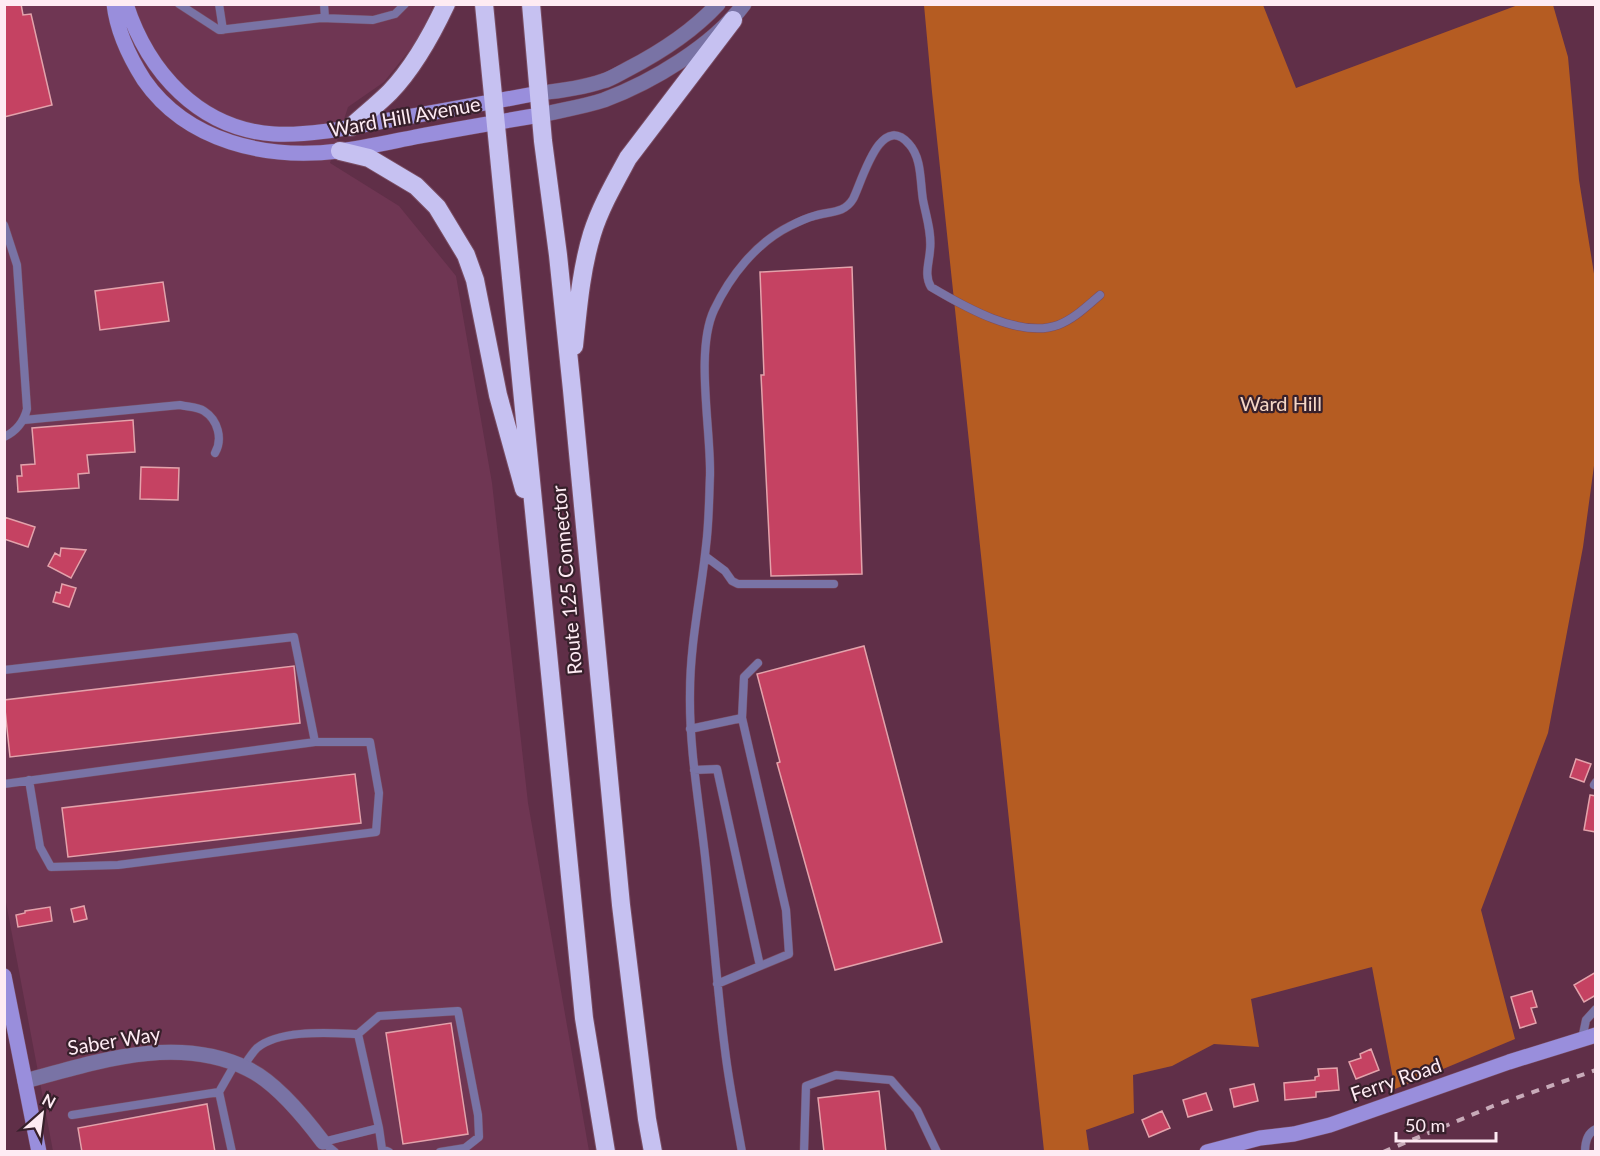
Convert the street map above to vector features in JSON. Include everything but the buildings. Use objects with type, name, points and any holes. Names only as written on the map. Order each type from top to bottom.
[{"type":"highway","points":[[351,127],[389,93],[406,72],[430,37],[446,4]]},
{"type":"highway","name":"Route 125 Connector","points":[[484,4],[584,1018],[606,1152]]},
{"type":"highway","name":"Route 125 Connector","points":[[531,4],[540,116],[571,377],[623,926],[653,1152]]},
{"type":"highway","points":[[571,377],[582,274],[592,233],[628,158],[733,20]]},
{"type":"highway","points":[[340,151],[369,158],[416,186],[443,215],[466,255],[475,280],[506,428],[537,532]]},
{"type":"street","name":"Ward Hill Avenue","points":[[114,4],[121,32],[138,70],[159,100],[172,112],[224,140],[279,152],[340,151],[540,116],[601,101],[638,86],[693,51],[733,20],[744,4]]},
{"type":"street","name":"Ward Hill Avenue","points":[[126,4],[139,40],[163,75],[179,93],[228,123],[271,134],[351,127],[539,93],[563,91],[605,81],[645,61],[676,41],[703,20],[718,4]]},
{"type":"street","points":[[4,976],[39,1152]]},
{"type":"street","name":"Ferry Road","points":[[1207,1152],[1260,1138],[1294,1134],[1330,1125],[1509,1062],[1589,1037]]},
{"type":"street","name":"Saber Way","points":[[25,1081],[103,1060],[151,1053],[190,1052],[223,1058],[239,1065],[267,1083],[304,1117],[325,1148]]},
{"type":"lane","points":[[179,4],[219,30],[325,18],[373,20],[395,14],[405,4]]},
{"type":"lane","points":[[219,4],[223,30]]},
{"type":"lane","points":[[324,4],[325,18]]},
{"type":"lane","points":[[742,1152],[725,1054],[690,729],[692,659],[705,556],[710,473],[705,340],[712,314],[725,289],[747,260],[768,240],[789,226],[815,215],[840,211],[849,205],[858,190],[873,153],[885,138],[893,136],[909,143],[917,160],[929,230],[927,281],[931,288],[986,316],[1020,327],[1044,328],[1057,326],[1074,317],[1100,295]]},
{"type":"lane","points":[[4,225],[17,265],[27,409],[24,420],[11,434],[4,437]]},
{"type":"lane","points":[[24,420],[180,405],[202,410],[213,419],[218,431],[219,447],[215,453]]},
{"type":"lane","points":[[705,556],[738,584],[834,584]]},
{"type":"lane","points":[[4,670],[294,637],[315,742]]},
{"type":"lane","points":[[717,984],[789,954],[786,910],[742,718],[744,677],[758,663]]},
{"type":"lane","points":[[690,729],[742,718]]},
{"type":"lane","points":[[4,784],[29,780],[315,742],[370,742],[380,793],[376,832],[118,865],[51,867],[40,847],[29,780]]},
{"type":"lane","points":[[694,770],[717,769],[760,966]]},
{"type":"lane","points":[[1589,1037],[1586,1020],[1596,1009]]},
{"type":"lane","points":[[72,1115],[219,1092],[239,1065],[258,1048],[278,1039],[305,1034],[358,1034],[379,1016],[459,1011],[480,1137],[465,1148],[440,1152]]},
{"type":"lane","points":[[358,1034],[382,1149],[389,1152]]},
{"type":"lane","points":[[804,1152],[806,1086],[836,1075],[891,1080],[917,1110],[937,1152]]},
{"type":"lane","points":[[219,1092],[232,1152]]},
{"type":"lane","points":[[325,1148],[379,1128]]},
{"type":"lane","points":[[1586,1152],[1585,1144],[1592,1130],[1596,1129]]},
{"type":"shaded area","points":[[4,5],[433,5],[420,37],[384,82],[348,107],[330,163],[399,206],[456,276],[492,483],[528,803],[589,1151],[53,1151],[4,892]]},
{"type":"green space","name":"Ward Hill","points":[[924,5],[1263,5],[1296,88],[1518,5],[1553,5],[1568,57],[1579,180],[1595,280],[1596,451],[1583,547],[1548,733],[1481,910],[1515,1039],[1395,1089],[1372,967],[1251,999],[1259,1047],[1214,1044],[1172,1066],[1133,1075],[1134,1113],[1086,1130],[1089,1151],[1044,1151]]},
{"type":"railway","points":[[1383,1152],[1493,1106],[1596,1070]]}]
